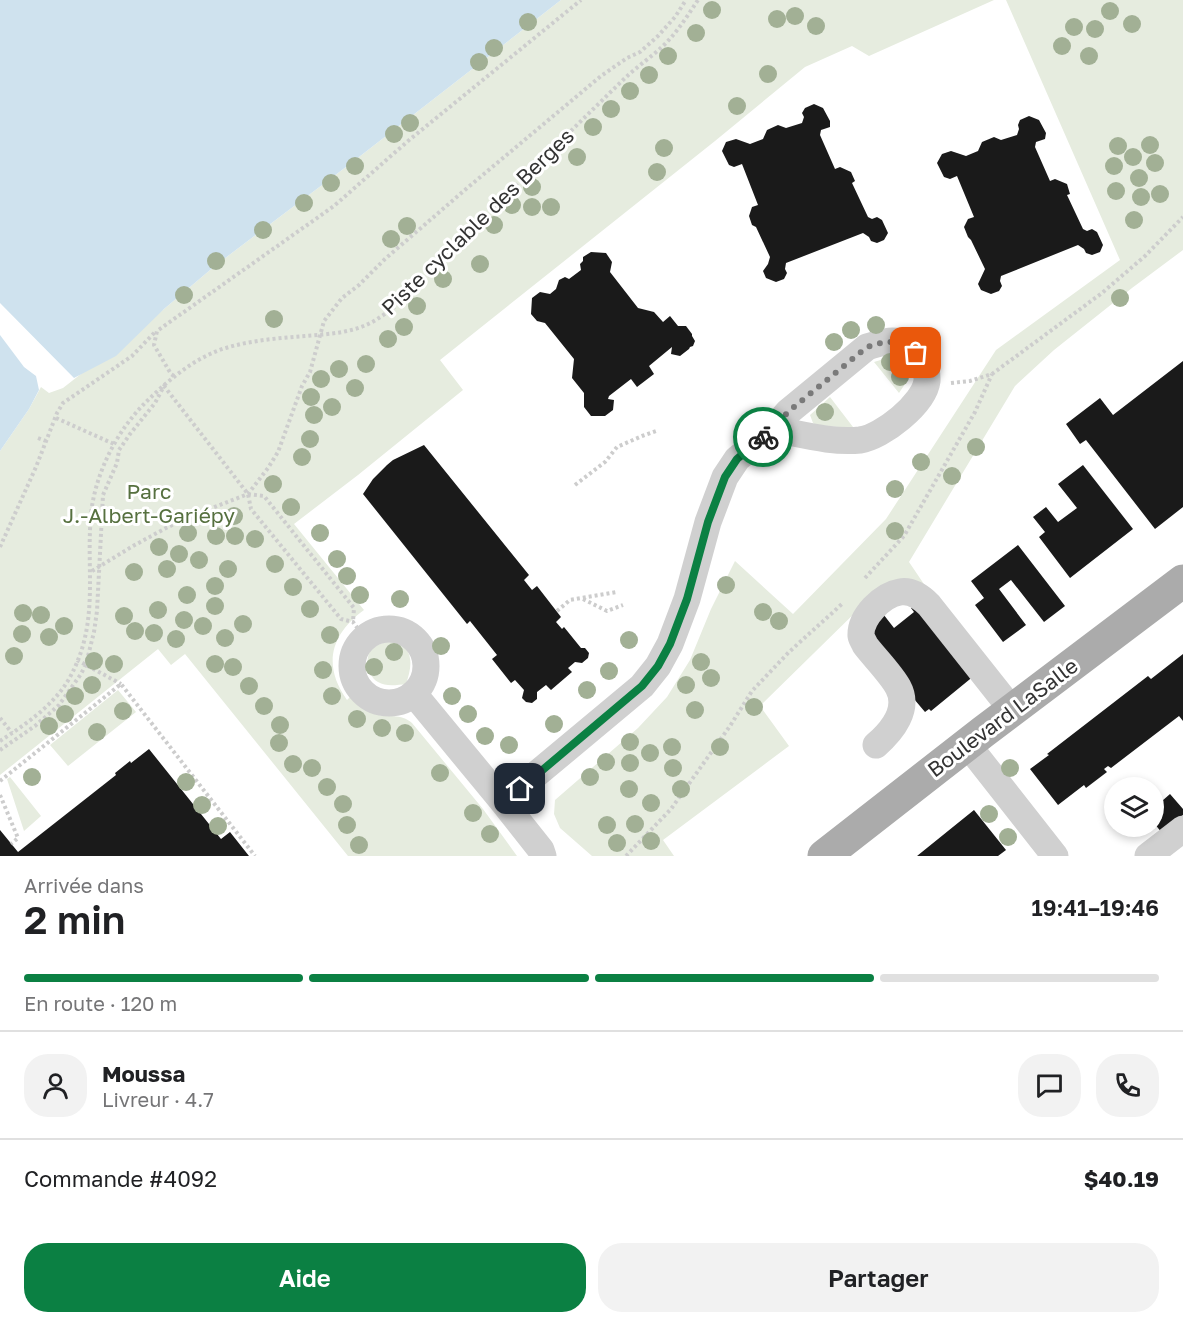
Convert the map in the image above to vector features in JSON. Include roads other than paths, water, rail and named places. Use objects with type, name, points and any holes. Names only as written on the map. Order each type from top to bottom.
[{"type":"main road","name":"Boulevard LaSalle","points":[[824,856],[967,744],[1183,581]]},
{"type":"street","points":[[503,802],[642,686],[658,666],[670,644],[687,599],[708,522],[725,477],[737,459],[773,429],[788,412],[867,347],[884,342],[899,342],[916,353],[927,370],[927,383],[920,397],[900,418],[877,435],[860,440],[835,440],[773,429]]},
{"type":"street","points":[[876,745],[893,729],[900,712],[901,702],[899,688],[861,637],[864,622],[871,610],[900,592],[910,592],[929,605],[1012,710]]},
{"type":"street","points":[[396,629],[415,638],[423,649],[427,661],[426,674],[414,694],[401,702],[388,703],[373,700],[363,692],[355,682],[352,669],[358,630],[396,629]]},
{"type":"street","points":[[414,694],[545,854]]},
{"type":"street","points":[[967,744],[1055,856]]},
{"type":"street","points":[[1148,856],[1183,829]]},
{"type":"water","points":[[0,0],[561,0],[216,265],[164,309],[116,356],[74,378],[0,303]]},
{"type":"water","points":[[0,335],[24,367],[36,376],[39,390],[29,409],[0,451]]},
{"type":"park label","name":"Parc J.-Albert-Gariépy","points":[[149,504]]}]
